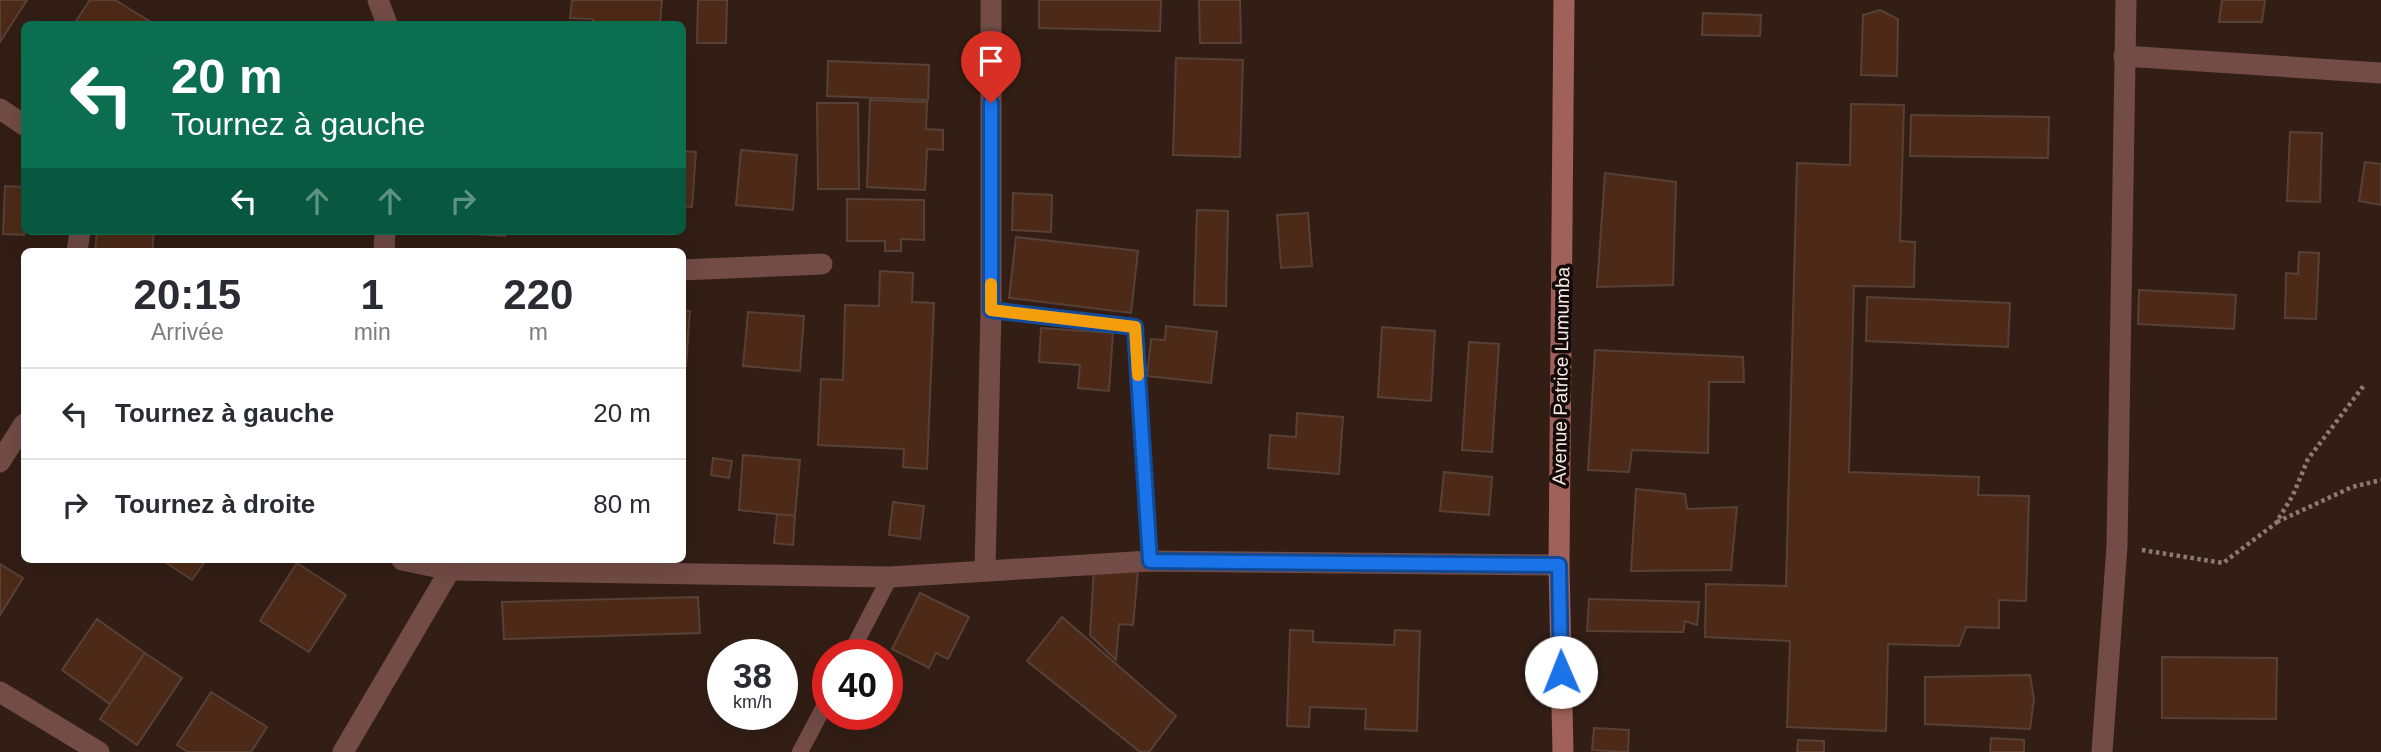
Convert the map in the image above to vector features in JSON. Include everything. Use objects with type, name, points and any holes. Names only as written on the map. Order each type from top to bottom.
[{"type":"street","points":[[378,0],[386,21]]},
{"type":"street","points":[[985,570],[991,310],[991,0]]},
{"type":"street","name":"Avenue Patrice Lumumba","points":[[1563,752],[1559,565],[1564,0]]},
{"type":"street","points":[[2102,752],[2117,546],[2126,0]]},
{"type":"street","points":[[2124,56],[2381,73]]},
{"type":"street","points":[[0,109],[21,123]]},
{"type":"street","points":[[686,270],[822,264]]},
{"type":"street","points":[[0,462],[21,429]]},
{"type":"street","points":[[416,563],[450,570],[890,577],[1150,561],[1559,565]]},
{"type":"street","points":[[343,752],[450,570]]},
{"type":"street","points":[[0,692],[99,752]]},
{"type":"lane","points":[[991,310],[1135,327],[1150,561]]},
{"type":"lane","points":[[858,639],[890,577]]},
{"type":"lane","points":[[800,752],[812,729]]},
{"type":"path","points":[[2276,523],[2308,459],[2365,384]]},
{"type":"path","points":[[2117,546],[2223,563],[2276,523],[2351,487],[2381,480]]},
{"type":"building","points":[[0,0],[27,0],[0,42]]},
{"type":"building","points":[[90,0],[115,0],[149,21],[76,21]]},
{"type":"building","points":[[572,0],[662,0],[660,21],[593,21],[570,18]]},
{"type":"building","points":[[698,0],[727,0],[726,43],[697,43]]},
{"type":"building","points":[[1039,0],[1161,0],[1160,31],[1039,28]]},
{"type":"building","points":[[1199,0],[1240,0],[1241,43],[1200,43]]},
{"type":"building","points":[[2222,0],[2265,0],[2262,22],[2219,22]]},
{"type":"building","points":[[1880,10],[1898,19],[1897,76],[1861,75],[1863,15]]},
{"type":"building","points":[[1703,13],[1761,15],[1760,36],[1702,35]]},
{"type":"building","points":[[1176,58],[1243,60],[1240,157],[1173,155]]},
{"type":"building","points":[[828,61],[929,65],[928,100],[827,96]]},
{"type":"building","points":[[870,100],[927,102],[926,129],[943,130],[943,150],[927,149],[925,190],[867,187]]},
{"type":"building","points":[[817,103],[858,103],[859,189],[818,189]]},
{"type":"building","points":[[1851,104],[1904,105],[1900,241],[1915,242],[1914,287],[1854,286],[1849,472],[1979,477],[1978,495],[2029,496],[2026,601],[1999,600],[1999,628],[1966,627],[1959,646],[1888,644],[1886,731],[1787,727],[1790,641],[1705,637],[1706,584],[1786,586],[1797,163],[1850,165]]},
{"type":"building","points":[[1911,115],[2049,117],[2048,158],[1910,156]]},
{"type":"building","points":[[2290,132],[2322,133],[2320,202],[2287,201]]},
{"type":"building","points":[[741,150],[797,155],[793,210],[736,205]]},
{"type":"building","points":[[686,151],[696,152],[692,207],[686,206]]},
{"type":"building","points":[[2365,162],[2381,164],[2381,205],[2359,201]]},
{"type":"building","points":[[1605,173],[1676,182],[1673,285],[1597,287]]},
{"type":"building","points":[[5,186],[21,187],[21,235],[3,234]]},
{"type":"building","points":[[1013,193],[1052,195],[1051,232],[1012,230]]},
{"type":"building","points":[[847,199],[924,200],[924,240],[901,239],[901,251],[885,251],[885,241],[847,241]]},
{"type":"building","points":[[1197,210],[1228,211],[1226,306],[1194,305]]},
{"type":"building","points":[[1308,213],[1312,266],[1281,268],[1277,215]]},
{"type":"building","points":[[97,235],[154,235],[152,248],[95,248]]},
{"type":"building","points":[[1016,237],[1138,251],[1131,313],[1009,298]]},
{"type":"building","points":[[2299,252],[2319,253],[2316,319],[2285,318],[2286,273],[2298,274]]},
{"type":"building","points":[[880,271],[913,273],[912,302],[934,303],[927,469],[903,467],[904,449],[818,445],[821,379],[843,380],[845,305],[879,306]]},
{"type":"building","points":[[2139,290],[2236,295],[2234,329],[2138,324]]},
{"type":"building","points":[[1867,297],[2010,303],[2008,347],[1866,341]]},
{"type":"building","points":[[686,310],[690,311],[686,366]]},
{"type":"building","points":[[748,312],[804,316],[800,371],[743,366]]},
{"type":"building","points":[[1166,326],[1217,332],[1211,383],[1147,376],[1151,339],[1165,340]]},
{"type":"building","points":[[1382,327],[1435,331],[1431,401],[1378,397]]},
{"type":"building","points":[[1041,328],[1113,333],[1109,391],[1078,388],[1080,365],[1039,362]]},
{"type":"building","points":[[1469,342],[1499,344],[1492,452],[1462,450]]},
{"type":"building","points":[[1595,350],[1743,357],[1744,382],[1709,382],[1708,453],[1632,450],[1629,472],[1588,470]]},
{"type":"building","points":[[1297,413],[1343,417],[1339,474],[1268,468],[1270,435],[1296,437]]},
{"type":"building","points":[[743,455],[800,460],[795,516],[739,510]]},
{"type":"building","points":[[713,458],[732,461],[729,478],[711,475]]},
{"type":"building","points":[[1444,472],[1492,477],[1489,515],[1440,511]]},
{"type":"building","points":[[1636,489],[1685,494],[1687,509],[1737,507],[1731,570],[1631,571]]},
{"type":"building","points":[[893,502],[924,506],[920,539],[889,535]]},
{"type":"building","points":[[777,514],[795,516],[793,545],[774,543]]},
{"type":"building","points":[[166,563],[204,563],[192,580]]},
{"type":"building","points":[[297,563],[346,595],[309,652],[260,621]]},
{"type":"building","points":[[0,564],[23,578],[0,615]]},
{"type":"building","points":[[1094,567],[1138,571],[1133,625],[1119,624],[1116,660],[1090,635]]},
{"type":"building","points":[[920,593],[969,617],[948,659],[936,653],[929,668],[903,655],[903,639],[897,639]]},
{"type":"building","points":[[698,597],[700,633],[504,639],[502,602]]},
{"type":"building","points":[[1589,599],[1699,602],[1697,625],[1685,621],[1683,632],[1587,631]]},
{"type":"building","points":[[1062,617],[1176,716],[1149,752],[1140,752],[1027,661]]},
{"type":"building","points":[[97,619],[145,653],[110,704],[62,670]]},
{"type":"building","points":[[1290,630],[1313,631],[1313,642],[1394,645],[1395,630],[1420,631],[1417,731],[1365,729],[1366,709],[1310,707],[1309,727],[1287,726]]},
{"type":"building","points":[[145,653],[182,678],[137,745],[100,719]]},
{"type":"building","points":[[2162,657],[2277,658],[2276,719],[2162,718]]},
{"type":"building","points":[[2030,675],[2034,699],[2030,729],[1925,724],[1925,677]]},
{"type":"building","points":[[211,692],[267,727],[251,752],[188,752],[177,745]]},
{"type":"building","points":[[1594,728],[1629,730],[1628,752],[1592,750]]},
{"type":"building","points":[[1991,738],[2024,740],[2024,752],[1990,752]]},
{"type":"building","points":[[1798,740],[1824,741],[1824,752],[1797,752]]},
{"type":"slow traffic","points":[[991,284],[991,310],[1135,327],[1138,375]]},
{"type":"route","points":[[991,103],[991,310],[1135,327],[1150,561],[1559,565],[1561,672]]}]
